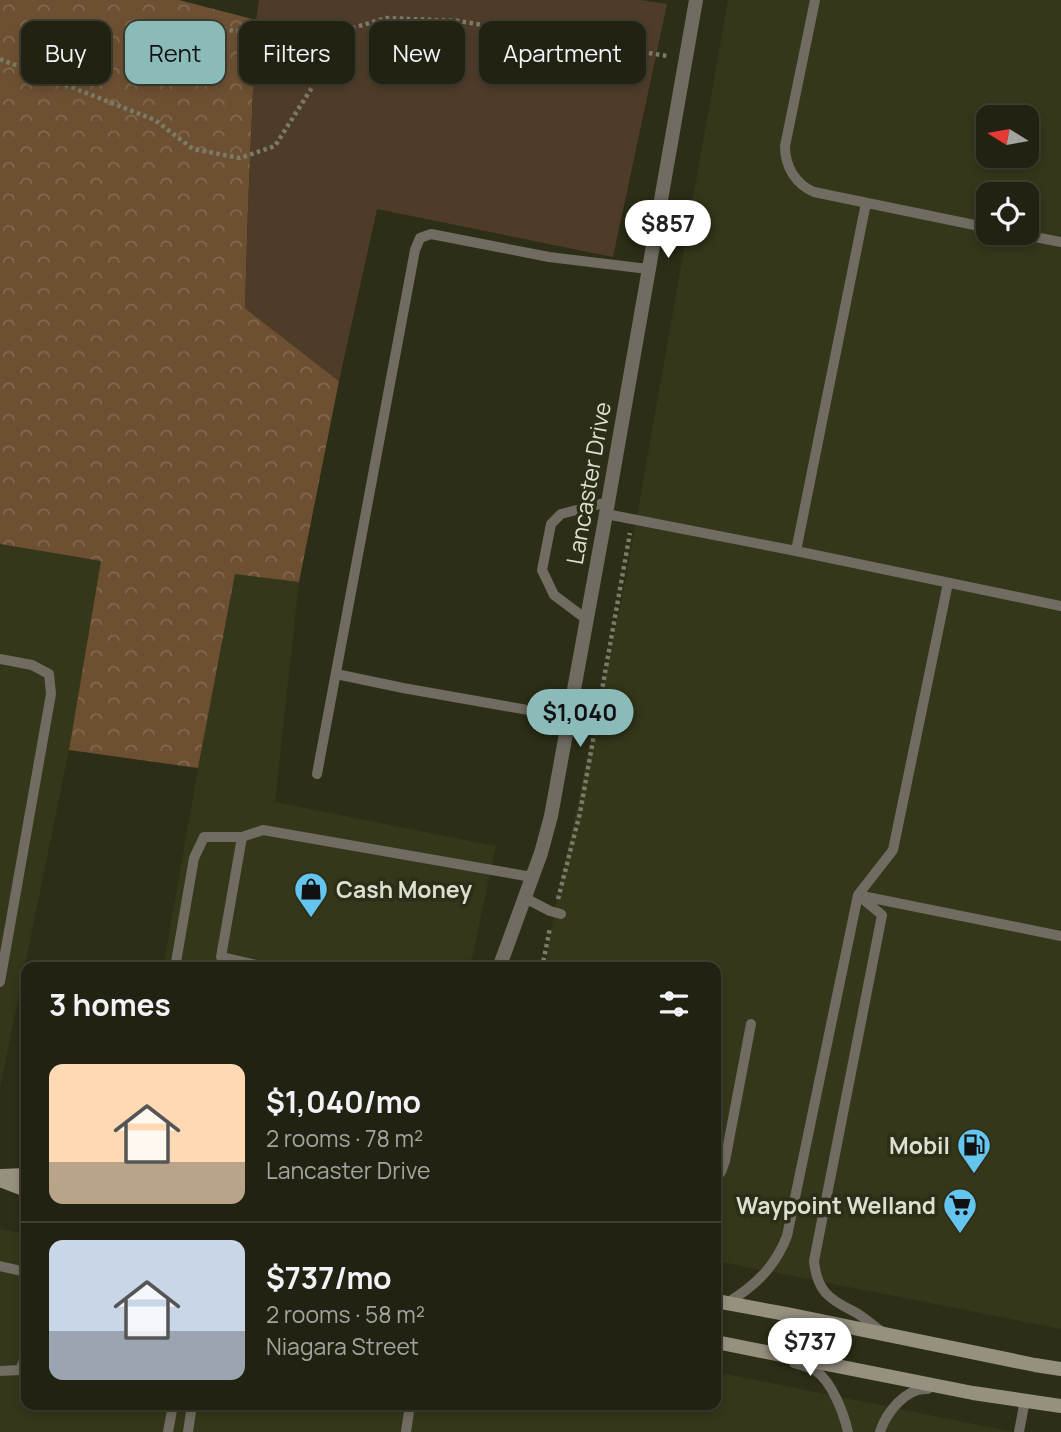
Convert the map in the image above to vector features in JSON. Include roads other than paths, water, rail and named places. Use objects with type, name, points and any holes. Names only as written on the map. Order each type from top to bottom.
[{"type":"main road","points":[[0,1178],[21,1176]]},
{"type":"main road","points":[[0,1178],[21,1188]]},
{"type":"main road","points":[[721,1302],[1061,1369]]},
{"type":"main road","points":[[721,1343],[973,1393],[1061,1406]]},
{"type":"street","name":"Lancaster Drive","points":[[501,962],[541,853],[551,816],[696,0]]},
{"type":"lane","points":[[815,0],[785,146],[786,160],[792,174],[809,190],[976,225]]},
{"type":"lane","points":[[796,551],[866,203]]},
{"type":"lane","points":[[317,774],[415,250],[420,238],[431,234],[549,257],[649,269]]},
{"type":"lane","points":[[1039,238],[1061,242]]},
{"type":"lane","points":[[586,620],[554,595],[542,570],[544,559],[551,524],[561,514],[607,508],[633,520],[1061,606]]},
{"type":"lane","points":[[721,1302],[744,1293],[764,1275],[780,1253],[787,1236],[858,895],[893,849],[948,583]]},
{"type":"lane","points":[[0,659],[32,665],[48,674],[51,694],[0,982]]},
{"type":"lane","points":[[336,674],[568,717]]},
{"type":"lane","points":[[176,962],[194,858],[204,837],[242,837],[263,830],[532,877]]},
{"type":"lane","points":[[242,837],[221,957],[243,962]]},
{"type":"lane","points":[[858,895],[1061,936]]},
{"type":"lane","points":[[858,895],[882,915],[814,1261],[820,1283],[830,1298],[887,1334]]},
{"type":"lane","points":[[525,898],[558,914]]},
{"type":"lane","points":[[721,1172],[751,1024]]},
{"type":"lane","points":[[0,1266],[21,1271]]},
{"type":"lane","points":[[764,1351],[817,1372],[840,1405],[848,1432]]},
{"type":"lane","points":[[0,1371],[20,1370],[21,1368]]},
{"type":"lane","points":[[880,1432],[896,1405],[921,1388],[973,1393]]},
{"type":"lane","points":[[1018,1432],[1025,1400]]},
{"type":"lane","points":[[168,1432],[172,1410]]},
{"type":"lane","points":[[188,1432],[191,1410]]},
{"type":"lane","points":[[406,1432],[409,1410]]},
{"type":"place","name":"Cash Money","points":[[311,919]]},
{"type":"place","name":"Mobil","points":[[974,1175]]},
{"type":"place","name":"Waypoint Welland","points":[[960,1235]]}]
